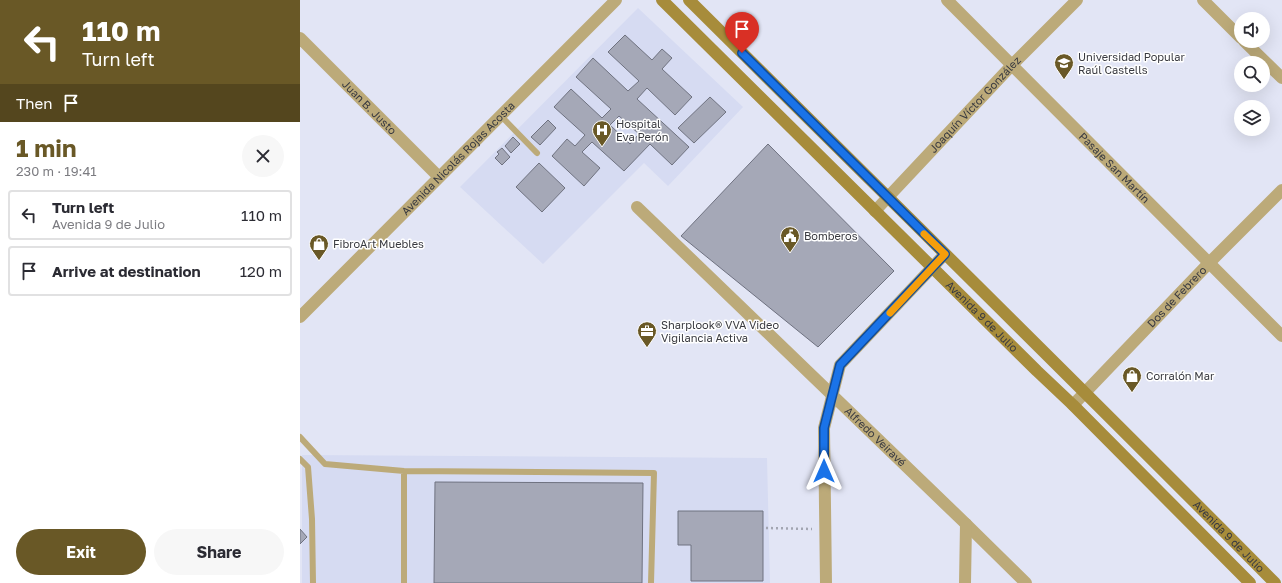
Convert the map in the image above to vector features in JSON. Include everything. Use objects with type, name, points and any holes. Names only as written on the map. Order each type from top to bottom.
[{"type":"main road","name":"Avenida 9 de Julio","points":[[662,0],[1073,405],[1250,583]]},
{"type":"main road","name":"Avenida 9 de Julio","points":[[689,0],[887,198],[1086,392],[1275,583]]},
{"type":"street","name":"Avenida Nicolás Rojas Acosta","points":[[300,316],[616,0]]},
{"type":"street","name":"Pasaje San Martín","points":[[947,0],[1210,262],[1282,336]]},
{"type":"street","name":"Joaquín Víctor González","points":[[875,211],[1012,65],[1077,0]]},
{"type":"street","points":[[1203,0],[1234,31]]},
{"type":"street","name":"Juan B. Justo","points":[[300,38],[439,177]]},
{"type":"street","points":[[1251,48],[1282,78]]},
{"type":"street","name":"Dos de Febrero","points":[[1073,405],[1210,262],[1282,190]]},
{"type":"street","name":"Alfredo Veiravé","points":[[637,207],[1026,583]]},
{"type":"street","points":[[826,583],[824,428],[840,365],[945,254]]},
{"type":"street","points":[[965,583],[966,524]]},
{"type":"lane","points":[[501,116],[537,153]]},
{"type":"lane","points":[[300,437],[325,464],[404,471],[654,473],[650,583]]},
{"type":"lane","points":[[300,459],[308,467],[312,519],[313,583]]},
{"type":"lane","points":[[404,471],[404,583]]},
{"type":"path","points":[[766,528],[825,529]]},
{"type":"shaded area","name":"Hospital Eva Perón","points":[[638,8],[743,107],[668,186],[644,163],[543,264],[460,187]]},
{"type":"shaded area","points":[[302,455],[767,458],[770,583],[302,583]]},
{"type":"building","points":[[625,35],[652,60],[662,49],[672,58],[662,69],[692,97],[675,115],[647,88],[637,99],[689,147],[672,165],[650,144],[624,171],[592,142],[582,152],[600,168],[584,186],[552,156],[567,139],[575,146],[585,135],[554,107],[571,89],[602,118],[611,109],[576,77],[593,58],[628,91],[639,81],[608,52]],"holes":[[[619,116],[639,134],[630,144],[610,125]]]},
{"type":"building","points":[[710,97],[726,112],[694,143],[678,128]]},
{"type":"building","points":[[548,120],[556,128],[540,145],[531,137]]},
{"type":"building","points":[[513,137],[520,144],[511,153],[505,146]]},
{"type":"building","name":"Bomberos","points":[[768,144],[894,271],[818,347],[681,236]]},
{"type":"building","points":[[502,148],[510,157],[502,165],[495,158],[499,154],[497,152]]},
{"type":"building","points":[[539,163],[565,188],[542,212],[516,187]]},
{"type":"building","points":[[435,482],[643,483],[642,583],[434,583]]},
{"type":"building","points":[[678,511],[763,511],[763,581],[691,581],[691,545],[678,545]]},
{"type":"building","points":[[300,529],[307,537],[300,544]]},
{"type":"slow traffic","points":[[890,313],[945,254],[924,234]]},
{"type":"place","name":"Universidad Popular Raúl Castells","points":[[1064,80]]},
{"type":"place","name":"Hospital Eva Perón","points":[[602,147]]},
{"type":"place","name":"Bomberos","points":[[790,253]]},
{"type":"place","name":"FibroArt Muebles","points":[[319,261]]},
{"type":"place","name":"Sharplook® VVA Video Vigilancia Activa","points":[[647,348]]},
{"type":"place","name":"Corralón Mar","points":[[1132,393]]},
{"type":"route","points":[[742,53],[945,254],[840,365],[824,428],[824,471]]}]
